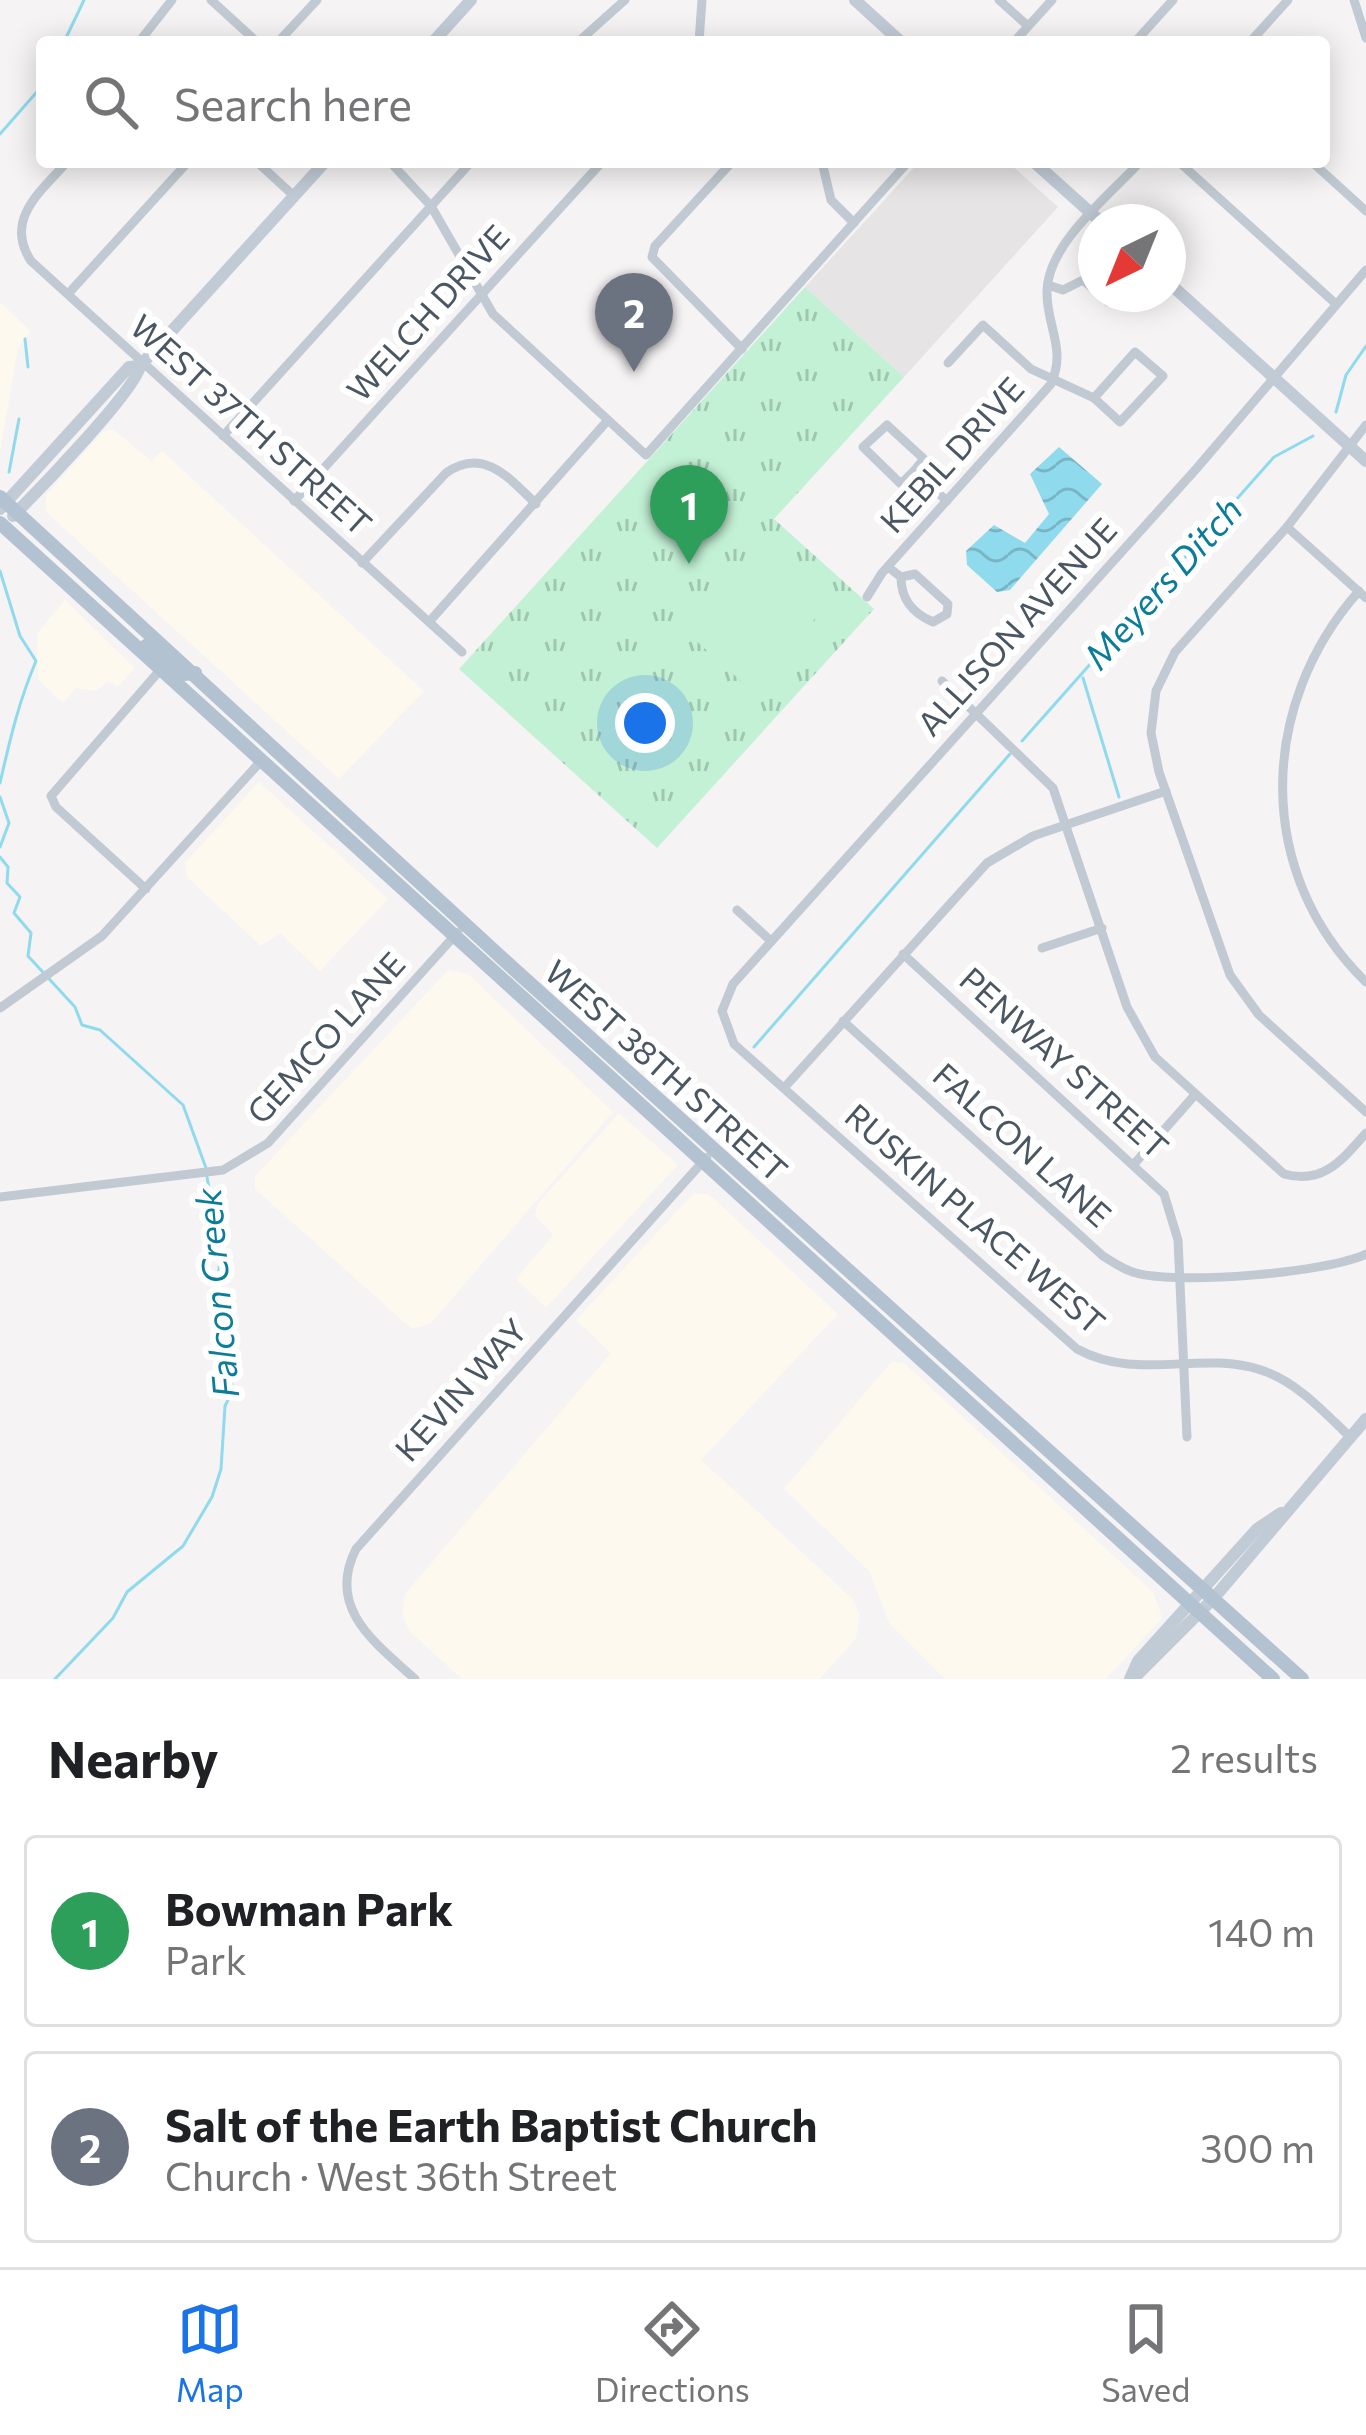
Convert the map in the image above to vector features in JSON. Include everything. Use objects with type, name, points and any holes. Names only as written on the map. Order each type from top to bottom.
[{"type":"main road","points":[[439,36],[471,0]]},
{"type":"main road","points":[[855,0],[894,36]]},
{"type":"main road","points":[[1,526],[6,505],[138,375],[141,364],[320,168]]},
{"type":"main road","points":[[1041,168],[1081,204]]},
{"type":"main road","points":[[1186,299],[1366,461]]},
{"type":"main road","name":"WEST 38TH STREET","points":[[6,505],[1302,1679]]},
{"type":"main road","name":"WEST 38TH STREET","points":[[1,526],[1273,1679]]},
{"type":"main road","points":[[130,640],[151,647],[184,674],[195,673]]},
{"type":"main road","points":[[262,760],[273,757],[345,810]]},
{"type":"main road","points":[[858,1305],[867,1302],[896,1315]]},
{"type":"main road","points":[[953,1390],[962,1387],[995,1403]]},
{"type":"main road","points":[[1132,1679],[1138,1661],[1195,1608],[1366,1419]]},
{"type":"main road","points":[[1000,1432],[1022,1441],[1044,1459],[1053,1455]]},
{"type":"street","points":[[144,36],[172,0]]},
{"type":"street","points":[[211,0],[250,36]]},
{"type":"street","points":[[283,36],[316,0]]},
{"type":"street","points":[[585,36],[625,0]]},
{"type":"street","points":[[699,36],[702,0]]},
{"type":"street","points":[[999,0],[1028,26]]},
{"type":"street","points":[[1019,36],[1052,0]]},
{"type":"street","points":[[1140,36],[1173,0]]},
{"type":"street","points":[[1255,36],[1288,0]]},
{"type":"street","points":[[1354,0],[1366,38]]},
{"type":"street","name":"WEST 37TH STREET","points":[[62,168],[28,205],[20,228],[27,255],[141,364],[462,652]]},
{"type":"street","points":[[68,294],[183,168]]},
{"type":"street","points":[[264,168],[294,196]]},
{"type":"street","points":[[396,168],[431,206],[480,296],[503,325],[646,455],[903,168]]},
{"type":"street","points":[[223,436],[466,168]]},
{"type":"street","name":"WELCH DRIVE","points":[[295,501],[597,168]]},
{"type":"street","points":[[727,168],[656,246],[652,257],[742,349]]},
{"type":"street","points":[[823,168],[828,193],[854,223]]},
{"type":"street","points":[[1108,204],[1136,168]]},
{"type":"street","points":[[1187,168],[1336,304]]},
{"type":"street","points":[[1319,168],[1366,211]]},
{"type":"street","points":[[1078,237],[1057,257],[1048,285],[1063,290],[1078,282]]},
{"type":"street","name":"ALLISON AVENUE","points":[[723,1026],[727,993],[771,941],[1197,468],[1366,270]]},
{"type":"street","name":"KEBIL DRIVE","points":[[867,597],[1053,380],[1059,348],[1048,285]]},
{"type":"street","points":[[948,363],[983,325],[1031,369],[1094,398],[1120,422],[1162,376],[1135,352],[1094,398]]},
{"type":"street","points":[[429,622],[608,420]]},
{"type":"street","points":[[1366,424],[1288,526],[1166,668],[1151,727],[1166,791],[1233,980],[1272,1028],[1366,1112]]},
{"type":"street","points":[[887,425],[924,459],[914,471],[902,484],[863,447],[887,425]]},
{"type":"street","points":[[362,563],[446,473],[461,464],[496,467],[536,504]]},
{"type":"street","points":[[914,471],[947,501]]},
{"type":"street","points":[[1288,526],[1362,594],[1325,634],[1299,685],[1285,736],[1280,794],[1287,845],[1305,895],[1335,947],[1366,982]]},
{"type":"street","points":[[888,567],[901,577],[904,600],[920,616],[932,622],[947,614],[948,604],[934,587],[915,574],[901,577]]},
{"type":"street","points":[[146,889],[56,807],[51,796],[161,669]]},
{"type":"street","points":[[942,681],[1044,775],[1067,824],[1136,1027],[1164,1068],[1284,1174],[1303,1178],[1329,1171],[1366,1133]]},
{"type":"street","points":[[0,1008],[102,936],[262,760]]},
{"type":"street","points":[[784,1088],[987,863],[1020,842],[1166,791]]},
{"type":"street","points":[[737,910],[771,941]]},
{"type":"street","name":"GEMCO LANE","points":[[0,1197],[220,1170],[244,1162],[268,1144],[466,923]]},
{"type":"street","points":[[1042,948],[1102,928]]},
{"type":"street","name":"PENWAY STREET","points":[[903,954],[1136,1163],[1171,1208],[1187,1437]]},
{"type":"street","name":"FALCON LANE","points":[[843,1021],[1103,1256],[1135,1273],[1179,1276],[1318,1269],[1366,1254]]},
{"type":"street","name":"RUSKIN PLACE WEST","points":[[723,1026],[734,1044],[1077,1349],[1126,1367],[1239,1365],[1276,1376],[1350,1437]]},
{"type":"street","points":[[1136,1163],[1193,1096]]},
{"type":"street","name":"KEVIN WAY","points":[[415,1679],[353,1616],[346,1584],[356,1549],[714,1149]]},
{"type":"shaded area","points":[[914,168],[1015,168],[1058,207],[904,377],[805,287]]},
{"type":"shaded area","points":[[0,302],[31,331],[18,348],[0,453]]},
{"type":"shaded area","points":[[113,429],[151,461],[162,451],[424,691],[339,779],[46,512],[46,495],[103,432]]},
{"type":"shaded area","points":[[65,600],[135,668],[118,687],[108,681],[97,691],[76,688],[63,703],[38,680],[37,633]]},
{"type":"shaded area","points":[[259,782],[388,899],[320,971],[280,933],[261,946],[187,877],[185,863]]},
{"type":"shaded area","points":[[448,970],[468,974],[613,1112],[431,1323],[412,1329],[255,1189],[255,1176]]},
{"type":"shaded area","points":[[619,1113],[678,1165],[546,1308],[516,1279],[553,1235],[535,1216],[538,1203]]},
{"type":"shaded area","points":[[694,1193],[709,1194],[838,1314],[701,1460],[852,1598],[860,1615],[856,1638],[820,1679],[462,1679],[410,1632],[402,1615],[405,1594],[611,1353],[576,1320]]},
{"type":"shaded area","points":[[892,1361],[904,1363],[1154,1593],[1162,1618],[1106,1679],[945,1679],[889,1623],[869,1571],[784,1489]]},
{"type":"green space","points":[[805,287],[904,377],[774,519],[874,609],[657,848],[459,669]]},
{"type":"green space","points":[[773,547],[832,600],[751,690],[693,638]]},
{"type":"water","points":[[1059,447],[1102,484],[1010,590],[997,592],[967,565],[966,551],[994,525],[1025,543],[1049,514],[1030,474]]},
{"type":"waterway","name":"Falcon Creek","points":[[67,36],[84,0]]},
{"type":"waterway","name":"Falcon Creek","points":[[0,134],[36,93]]},
{"type":"waterway","name":"Falcon Creek","points":[[25,339],[28,367]]},
{"type":"waterway","name":"Meyers Ditch","points":[[1336,412],[1346,375],[1366,346]]},
{"type":"waterway","name":"Falcon Creek","points":[[9,472],[19,419]]},
{"type":"waterway","name":"Meyers Ditch","points":[[1022,741],[1274,457],[1313,436]]},
{"type":"waterway","name":"Falcon Creek","points":[[0,571],[20,636],[36,661],[0,783]]},
{"type":"waterway","points":[[1083,678],[1119,797]]},
{"type":"waterway","name":"Meyers Ditch","points":[[754,1047],[1010,754]]},
{"type":"waterway","name":"Falcon Creek","points":[[0,797],[9,823],[0,847]]},
{"type":"waterway","name":"Falcon Creek","points":[[0,857],[8,867],[7,883],[20,897],[14,913],[31,933],[28,956],[75,1007],[82,1025],[100,1030],[183,1105],[206,1168]]},
{"type":"waterway","name":"Falcon Creek","points":[[55,1679],[113,1618],[127,1592],[183,1546],[212,1497],[221,1469],[225,1406],[233,1390],[217,1310],[220,1249],[207,1177]]},
{"type":"place","name":"Salt of the Earth Baptist Church","points":[[634,372]]},
{"type":"place","name":"Bowman Park","points":[[689,564]]}]
